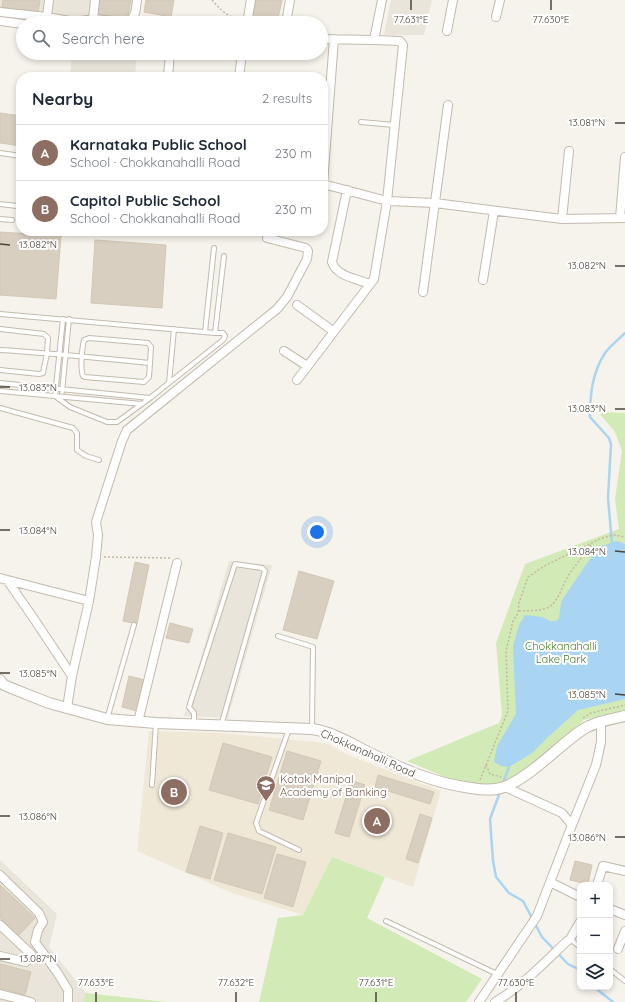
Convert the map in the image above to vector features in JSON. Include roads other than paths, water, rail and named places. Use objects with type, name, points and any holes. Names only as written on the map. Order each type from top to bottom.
[{"type":"street","points":[[47,16],[49,0]]},
{"type":"street","points":[[93,16],[95,0]]},
{"type":"street","points":[[134,16],[137,0]]},
{"type":"street","points":[[248,16],[251,0]]},
{"type":"street","points":[[287,16],[290,0]]},
{"type":"street","points":[[374,40],[382,0]]},
{"type":"street","points":[[446,31],[453,0]]},
{"type":"street","points":[[496,17],[500,0]]},
{"type":"street","points":[[0,12],[38,16]]},
{"type":"street","points":[[0,21],[16,23]]},
{"type":"street","points":[[297,380],[374,279],[387,201],[403,45],[400,41],[328,39]]},
{"type":"street","points":[[328,118],[334,39]]},
{"type":"street","points":[[168,72],[169,60]]},
{"type":"street","points":[[240,72],[241,60]]},
{"type":"street","points":[[423,292],[448,105]]},
{"type":"street","points":[[562,219],[569,151]]},
{"type":"street","points":[[328,185],[387,201],[434,203],[562,219],[622,218],[625,157]]},
{"type":"street","points":[[347,190],[332,262],[333,268],[338,272],[370,284]]},
{"type":"street","points":[[484,280],[494,211]]},
{"type":"street","points":[[67,708],[72,676],[89,601],[96,557],[98,535],[96,522],[122,440],[127,430],[277,309],[287,297],[307,259],[308,251],[306,248],[266,238],[267,236]]},
{"type":"street","points":[[297,305],[333,331]]},
{"type":"street","points":[[284,351],[307,366]]},
{"type":"street","points":[[138,722],[175,560]]},
{"type":"street","points":[[4,579],[89,601]]},
{"type":"street","points":[[4,579],[34,619],[72,676]]},
{"type":"street","name":"Chokkanahalli Road","points":[[0,680],[4,684],[16,690],[67,708],[107,719],[194,725],[312,729],[323,731],[339,737],[407,771],[451,785],[476,789],[501,785]]},
{"type":"street","points":[[501,785],[530,772],[583,729],[600,722],[625,716]]},
{"type":"street","points":[[479,1002],[536,918],[596,765],[602,742],[600,722]]},
{"type":"street","points":[[501,785],[562,813],[572,825]]},
{"type":"street","points":[[598,882],[603,866],[625,871]]},
{"type":"street","points":[[0,875],[39,913],[42,922],[35,942],[68,990],[68,1002]]},
{"type":"street","points":[[550,882],[577,896]]},
{"type":"street","points":[[613,910],[625,915]]},
{"type":"street","points":[[0,925],[31,954],[30,958],[26,962],[0,956]]},
{"type":"street","points":[[494,1002],[503,997],[556,952],[570,939],[577,927]]},
{"type":"street","points":[[618,949],[625,931]]},
{"type":"street","points":[[0,994],[31,1002]]},
{"type":"lane","points":[[361,122],[394,125]]},
{"type":"lane","points":[[0,153],[16,155]]},
{"type":"lane","points":[[0,204],[16,206]]},
{"type":"lane","points":[[0,219],[12,220]]},
{"type":"lane","points":[[205,332],[214,248]]},
{"type":"lane","points":[[215,333],[224,256]]},
{"type":"lane","points":[[0,314],[223,334],[224,338],[150,398],[117,422],[107,422],[70,407],[55,396]]},
{"type":"lane","points":[[55,396],[63,319]]},
{"type":"lane","points":[[62,396],[69,319]]},
{"type":"lane","points":[[0,329],[46,335],[48,338],[43,373],[39,374],[0,370]]},
{"type":"lane","points":[[169,383],[174,329]]},
{"type":"lane","points":[[88,338],[148,343],[151,347],[150,363],[149,377],[144,382],[83,376],[81,373],[84,340],[88,338]]},
{"type":"lane","points":[[0,350],[150,363]]},
{"type":"lane","points":[[0,383],[150,398]]},
{"type":"lane","points":[[0,391],[142,404]]},
{"type":"lane","points":[[0,408],[73,428],[77,432],[76,447],[79,452],[99,460]]},
{"type":"lane","points":[[194,725],[194,714],[189,707],[235,564],[262,568],[265,571],[221,726]]},
{"type":"lane","points":[[107,719],[134,626]]},
{"type":"lane","points":[[278,636],[313,647],[312,729]]},
{"type":"lane","points":[[152,785],[156,723]]},
{"type":"lane","points":[[289,729],[256,823],[259,831],[299,850]]},
{"type":"lane","points":[[386,921],[498,974]]},
{"type":"lane","points":[[570,939],[577,945]]},
{"type":"lane","points":[[613,971],[625,981]]},
{"type":"water","name":"Chokkanahalli Lake Park","points":[[617,541],[625,544],[625,699],[578,710],[532,753],[509,767],[501,766],[494,762],[497,746],[516,714],[513,646],[519,625],[525,615],[542,617],[550,621],[556,621],[559,618],[561,603],[564,597],[590,559],[602,546]]},
{"type":"waterway","points":[[612,543],[608,498],[611,444],[609,438],[590,417],[593,384],[597,368],[607,350],[625,333]]},
{"type":"waterway","points":[[503,783],[509,767]]},
{"type":"waterway","points":[[500,792],[490,819],[493,861],[496,877],[509,893],[523,901],[542,937],[568,964],[577,968]]},
{"type":"waterway","points":[[598,990],[613,1002]]},
{"type":"place","name":"Capitol Public School","points":[[174,792]]},
{"type":"place","name":"Kotak Manipal Academy of Banking","points":[[266,802]]},
{"type":"place","name":"Karnataka Public School","points":[[377,821]]}]
